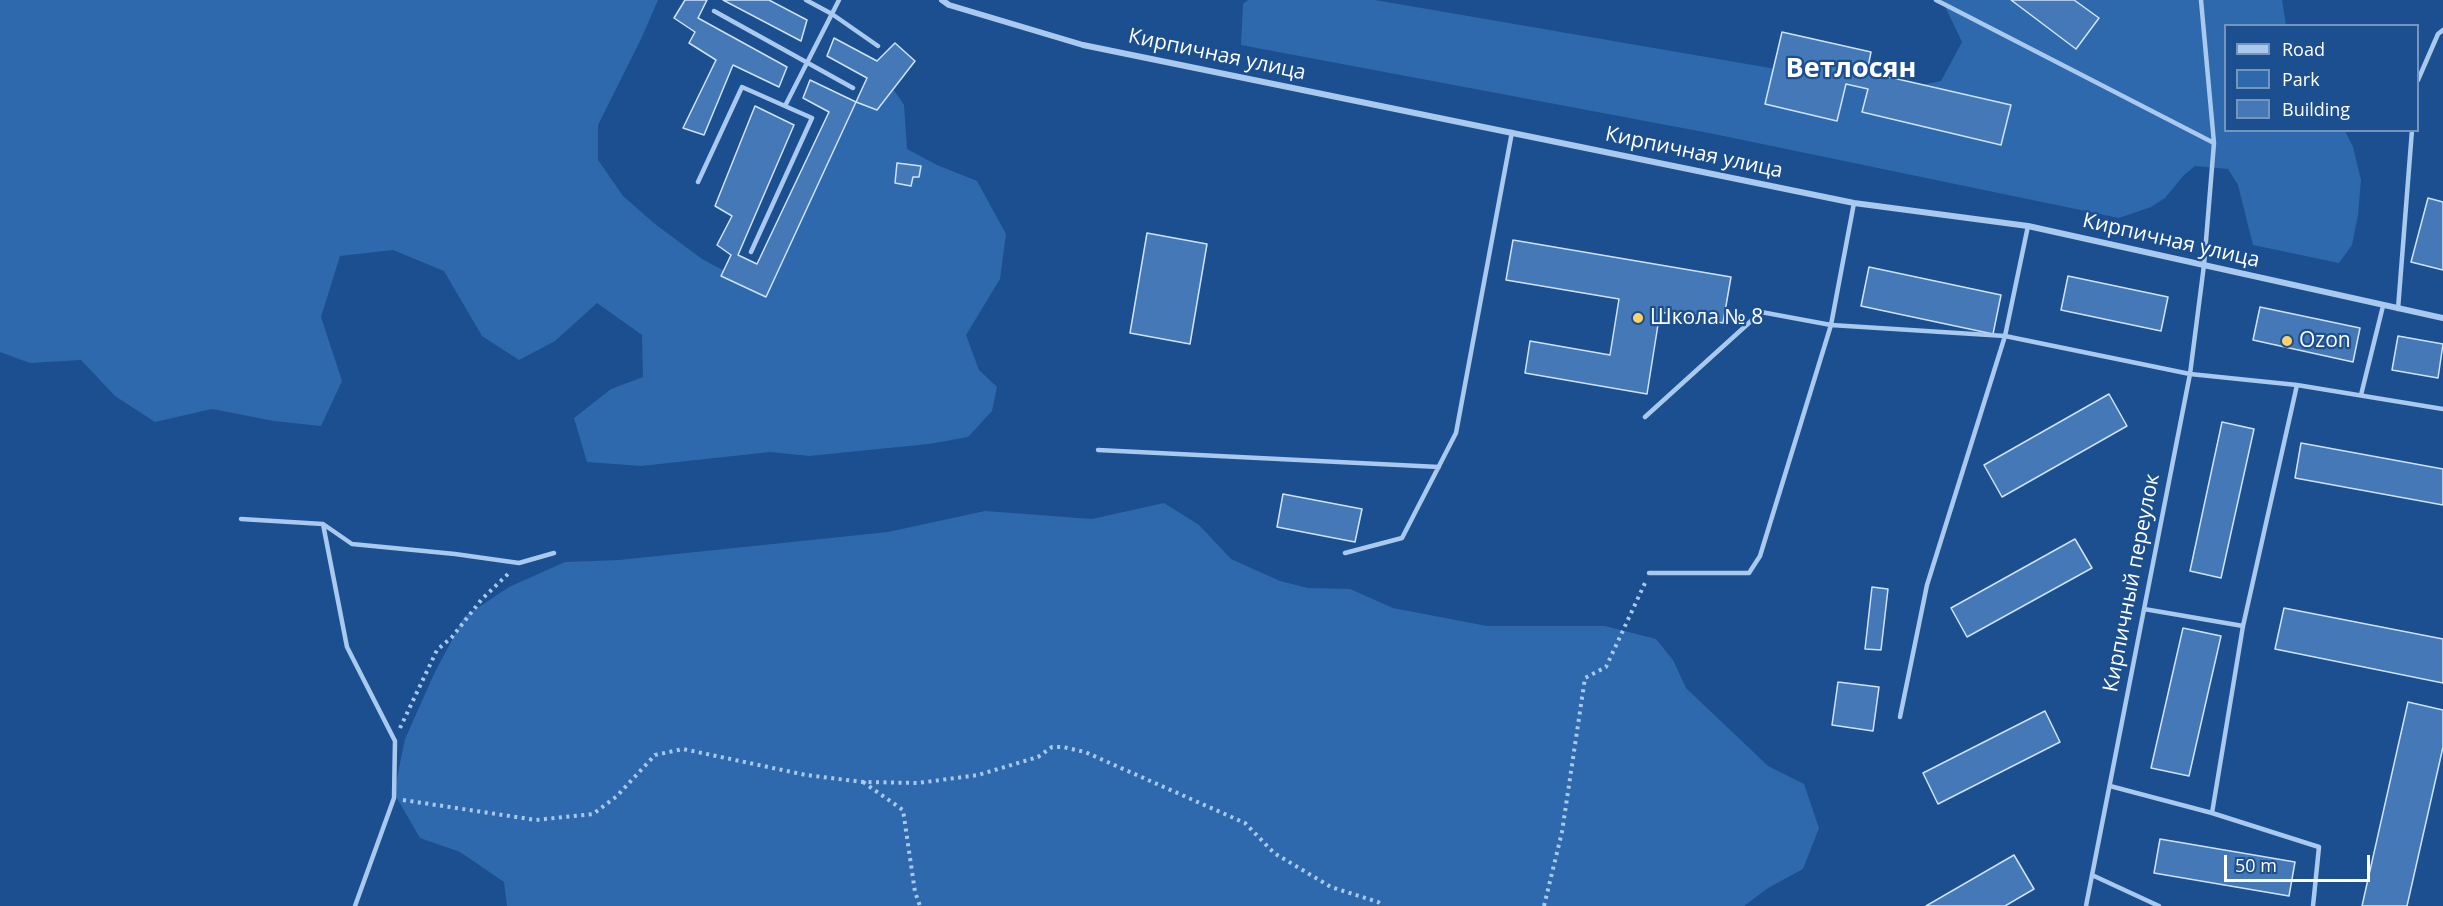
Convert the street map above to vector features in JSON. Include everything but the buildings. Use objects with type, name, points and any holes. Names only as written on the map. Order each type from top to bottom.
[{"type":"street","name":"Кирпичная улица","points":[[942,0],[948,4],[1083,45],[1854,203],[2028,226],[2443,318]]},
{"type":"lane","points":[[806,0],[832,14],[878,46]]},
{"type":"lane","points":[[785,106],[839,0]]},
{"type":"lane","points":[[1936,0],[2214,143]]},
{"type":"lane","name":"Кирпичный переулок","points":[[2086,906],[2190,374],[2204,265],[2214,143],[2201,0]]},
{"type":"lane","points":[[714,11],[853,88]]},
{"type":"lane","points":[[2419,78],[2438,34],[2443,30]]},
{"type":"lane","points":[[698,182],[742,87],[812,118],[751,252]]},
{"type":"lane","points":[[1345,553],[1402,538],[1456,433],[1512,132]]},
{"type":"lane","points":[[2398,309],[2412,132]]},
{"type":"lane","points":[[1649,573],[1749,573],[1760,556],[1831,325],[1854,203]]},
{"type":"lane","points":[[1900,717],[1927,585],[2005,336],[2028,226]]},
{"type":"lane","points":[[2361,396],[2383,306]]},
{"type":"lane","points":[[1645,417],[1761,312],[1831,325],[2005,336],[2190,374],[2297,385],[2442,409],[2443,402]]},
{"type":"lane","points":[[2212,813],[2243,626],[2297,385]]},
{"type":"lane","points":[[1098,450],[1439,466]]},
{"type":"lane","points":[[241,519],[323,524],[352,544],[519,563],[554,553]]},
{"type":"lane","points":[[323,524],[347,647],[395,741],[394,798],[355,906]]},
{"type":"lane","points":[[2144,609],[2243,626]]},
{"type":"lane","points":[[2110,786],[2212,813],[2319,846],[2313,906]]},
{"type":"lane","points":[[2092,875],[2158,906]]},
{"type":"path","points":[[395,741],[437,651],[452,637],[482,599],[519,563]]},
{"type":"path","points":[[1545,906],[1562,832],[1586,678],[1606,667],[1649,573]]},
{"type":"path","points":[[394,798],[536,820],[593,814],[617,796],[655,755],[683,749],[806,775],[863,782],[918,783],[978,775],[1038,758],[1052,747],[1063,747],[1085,752],[1245,823],[1274,853],[1331,887],[1378,902],[1383,906]]},
{"type":"path","points":[[863,782],[903,810],[915,892],[920,906]]},
{"type":"green space","points":[[0,0],[658,0],[598,125],[598,160],[623,196],[655,224],[702,259],[738,278],[767,265],[844,129],[862,87],[892,87],[904,105],[907,149],[937,165],[977,181],[1006,234],[1000,279],[966,335],[979,370],[997,387],[992,411],[968,437],[929,444],[809,456],[770,452],[641,466],[587,462],[574,418],[611,389],[643,377],[642,335],[597,303],[555,341],[519,360],[482,336],[444,271],[393,250],[340,256],[321,317],[342,381],[321,426],[274,421],[212,409],[155,422],[115,396],[81,360],[30,363],[0,352]]},
{"type":"green space","points":[[1248,0],[1375,0],[1898,90],[1941,81],[1962,42],[1942,0],[2282,0],[2286,24],[2224,24],[2224,132],[2346,132],[2353,147],[2361,180],[2358,215],[2352,245],[2339,263],[2253,245],[2238,185],[2228,169],[2195,166],[2184,175],[2165,198],[2151,207],[2119,218],[1709,133],[1241,45],[1243,4]]},
{"type":"green space","points":[[1164,503],[1199,525],[1231,559],[1280,581],[1308,588],[1350,589],[1393,608],[1487,626],[1605,626],[1656,639],[1673,660],[1686,688],[1768,766],[1804,784],[1819,828],[1803,869],[1768,888],[1744,906],[507,906],[504,882],[460,852],[420,838],[394,793],[405,739],[434,674],[464,617],[509,587],[565,562],[619,560],[888,532],[985,511],[1092,519]]},
{"type":"place","name":"Школа № 8","points":[[1638,318]]},
{"type":"place","name":"Ozon","points":[[2287,341]]},
{"type":"district","name":"Ветлосян","points":[[1851,69]]}]
